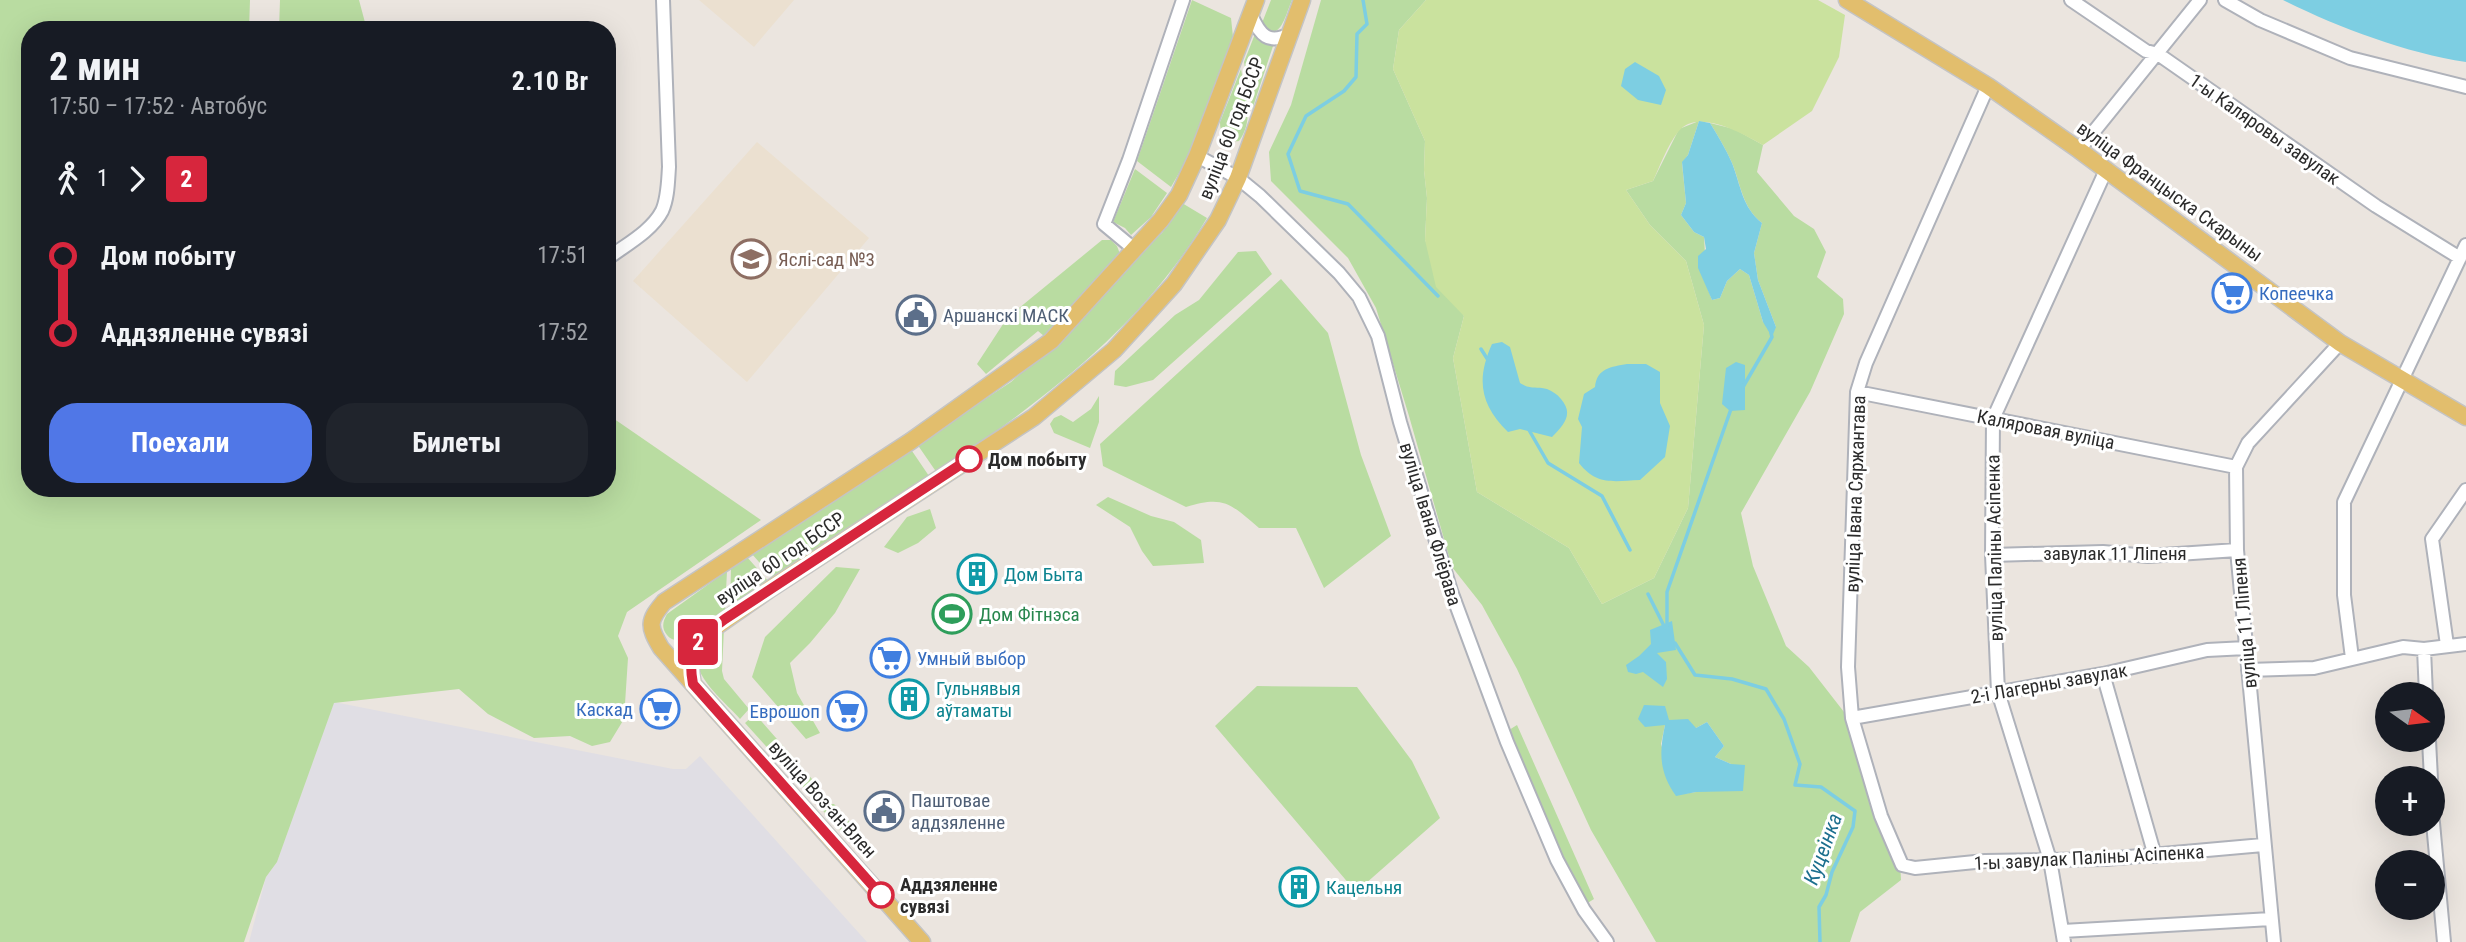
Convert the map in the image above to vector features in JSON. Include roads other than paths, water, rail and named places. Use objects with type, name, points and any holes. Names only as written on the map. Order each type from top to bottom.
[{"type":"main road","name":"вуліца 60 год БССР","points":[[693,684],[689,665],[692,650],[700,638],[770,589],[1034,417],[1114,350],[1174,284],[1218,220],[1238,178],[1301,0]]},
{"type":"main road","name":"вуліца Францыска Скарыны","points":[[1847,0],[1989,86],[2340,342],[2466,417]]},
{"type":"main road","name":"вуліца 60 год БССР","points":[[693,684],[661,648],[651,631],[653,615],[664,602],[911,441],[1051,341],[1161,220],[1179,195],[1197,156],[1254,8]]},
{"type":"main road","name":"вуліца Воз-ан-Влен","points":[[693,684],[922,942]]},
{"type":"street","points":[[616,252],[647,229],[662,211],[667,190],[669,156],[663,0]]},
{"type":"street","points":[[1133,249],[1104,224],[1129,160],[1182,0]]},
{"type":"street","name":"1-ы Каляровы завулак","points":[[2071,0],[2146,51],[2158,54],[2376,206],[2460,258]]},
{"type":"street","points":[[2079,150],[2200,0]]},
{"type":"street","points":[[2225,0],[2260,20],[2350,58],[2466,87]]},
{"type":"street","points":[[1254,8],[1258,32],[1266,37],[1281,38],[1290,34]]},
{"type":"street","name":"вуліца Івана Сяржантава","points":[[1915,868],[1902,865],[1892,846],[1852,718],[1848,667],[1857,392],[1866,363],[1989,86]]},
{"type":"street","name":"вуліца Івана Флёрава","points":[[1197,156],[1238,178],[1339,273],[1359,297],[1378,337],[1400,422],[1451,591],[1507,742],[1558,860],[1584,910],[1607,942]]},
{"type":"street","name":"вуліца Паліны Асіпенка","points":[[2064,936],[2050,860],[1998,692],[1992,555],[1993,419],[2106,170]]},
{"type":"street","points":[[2352,658],[2344,595],[2344,502],[2466,245]]},
{"type":"street","points":[[2236,467],[2248,443],[2340,342]]},
{"type":"street","name":"Каляровая вуліца","points":[[1857,392],[2236,467]]},
{"type":"street","name":"вуліца 11 Ліпеня","points":[[2236,467],[2237,551],[2274,942]]},
{"type":"street","points":[[2447,645],[2432,539],[2466,491]]},
{"type":"street","name":"завулак 11 Ліпеня","points":[[1992,555],[2103,552],[2148,556],[2237,551]]},
{"type":"street","points":[[2248,670],[2314,668],[2403,647],[2424,649],[2466,644]]},
{"type":"street","name":"2-і Лагерны завулак","points":[[1852,718],[2104,674],[2207,650],[2246,648]]},
{"type":"street","points":[[2424,649],[2425,682]]},
{"type":"street","points":[[2104,674],[2155,856]]},
{"type":"street","points":[[2434,836],[2444,942]]},
{"type":"street","name":"1-ы завулак Паліны Асіпенка","points":[[1915,868],[1985,861],[2155,856],[2263,845]]},
{"type":"street","points":[[2064,936],[2271,919]]},
{"type":"water","points":[[2283,0],[2466,0],[2466,62],[2372,38]]},
{"type":"water","points":[[1635,62],[1659,76],[1666,90],[1661,105],[1638,100],[1621,86],[1625,69]]},
{"type":"water","points":[[1699,121],[1710,123],[1730,158],[1746,203],[1762,223],[1754,253],[1758,280],[1776,327],[1772,337],[1763,322],[1749,275],[1740,269],[1727,281],[1720,298],[1712,300],[1698,268],[1698,256],[1706,249],[1704,237],[1694,232],[1681,215],[1686,203],[1682,162],[1688,155]]},
{"type":"water","points":[[1502,342],[1510,347],[1520,383],[1549,390],[1565,404],[1566,419],[1552,437],[1520,429],[1508,432],[1491,412],[1484,391],[1484,369],[1492,344]]},
{"type":"water","points":[[1736,362],[1745,365],[1745,410],[1730,411],[1722,404],[1726,368]]},
{"type":"water","points":[[1627,364],[1646,364],[1660,372],[1660,403],[1670,426],[1665,457],[1640,480],[1599,479],[1579,463],[1582,427],[1578,419],[1584,394],[1595,387],[1602,372]]},
{"type":"water","points":[[1672,621],[1676,650],[1657,653],[1666,662],[1667,679],[1663,687],[1643,672],[1628,672],[1626,665],[1651,644],[1650,630]]},
{"type":"water","points":[[1644,705],[1665,706],[1669,720],[1688,719],[1696,728],[1707,722],[1724,746],[1715,757],[1731,764],[1745,765],[1743,791],[1696,792],[1676,796],[1663,770],[1662,745],[1665,725],[1645,727],[1638,719]]},
{"type":"waterway","name":"Куцеінка","points":[[1363,0],[1367,24],[1357,34],[1356,77],[1344,91],[1306,116],[1288,154],[1300,191],[1348,204],[1438,296]]},
{"type":"waterway","points":[[1743,387],[1772,337],[1771,333]]},
{"type":"waterway","points":[[1481,349],[1488,360]]},
{"type":"waterway","points":[[1667,625],[1667,592],[1731,409]]},
{"type":"waterway","points":[[1529,430],[1548,463],[1602,496],[1630,550]]},
{"type":"waterway","name":"Куцеінка","points":[[1648,594],[1665,628]]},
{"type":"waterway","name":"Куцеінка","points":[[1675,643],[1695,675],[1732,679],[1766,689],[1784,719],[1800,764],[1795,785],[1821,787],[1855,811],[1853,827],[1819,907],[1820,942]]},
{"type":"place","name":"Яслі-сад №3","points":[[751,259]]},
{"type":"place","name":"Копеечка","points":[[2232,293]]},
{"type":"place","name":"Аршанскі МАСК","points":[[916,315]]},
{"type":"place","name":"Дом побыту","points":[[969,459]]},
{"type":"place","name":"Дом Быта","points":[[977,574]]},
{"type":"place","name":"Дом Фітнэса","points":[[952,614]]},
{"type":"place","name":"Умный выбор","points":[[890,658]]},
{"type":"place","name":"Гульнявыя аўтаматы","points":[[909,699]]},
{"type":"place","name":"Каскад","points":[[660,709]]},
{"type":"place","name":"Еврошоп","points":[[847,711]]},
{"type":"place","name":"Паштовае аддзяленне","points":[[884,811]]},
{"type":"place","name":"Кацельня","points":[[1299,887]]},
{"type":"place","name":"Аддзяленне сувязі","points":[[881,895]]}]
